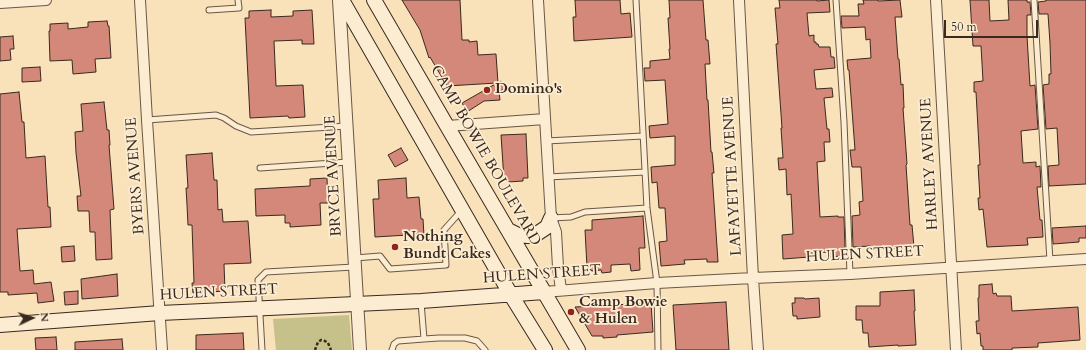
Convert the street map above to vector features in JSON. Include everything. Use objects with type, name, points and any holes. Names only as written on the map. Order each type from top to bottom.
[{"type":"main road","points":[[341,0],[544,350]]},
{"type":"main road","name":"CAMP BOWIE BOULEVARD","points":[[374,0],[578,350]]},
{"type":"main road","points":[[508,230],[518,235],[528,236],[538,233],[547,227],[551,218]]},
{"type":"main road","name":"HULEN STREET","points":[[0,325],[160,313],[421,301],[544,292]]},
{"type":"street","points":[[0,3],[46,0]]},
{"type":"street","name":"BYERS AVENUE","points":[[140,0],[162,350]]},
{"type":"street","name":"BRYCE AVENUE","points":[[341,0],[360,350]]},
{"type":"street","points":[[538,0],[551,218],[556,232],[561,290]]},
{"type":"street","name":"LAFAYETTE AVENUE","points":[[739,0],[758,350]]},
{"type":"street","name":"HARLEY AVENUE","points":[[936,0],[956,350]]},
{"type":"street","points":[[447,126],[545,119]]},
{"type":"street","name":"HULEN STREET","points":[[544,292],[657,283],[850,274],[1086,259]]},
{"type":"lane","points":[[209,10],[239,8],[238,0]]},
{"type":"lane","points":[[636,0],[647,208],[657,283],[658,350]]},
{"type":"lane","points":[[836,0],[844,122],[850,274]]},
{"type":"lane","points":[[1034,0],[1050,262]]},
{"type":"lane","points":[[147,120],[216,115],[251,132],[347,126]]},
{"type":"lane","points":[[546,141],[643,136]]},
{"type":"lane","points":[[260,168],[349,162]]},
{"type":"lane","points":[[548,177],[646,172]]},
{"type":"lane","points":[[551,218],[570,217],[585,212],[647,208]]},
{"type":"lane","points":[[262,350],[258,280],[266,272],[355,263],[380,256],[390,269],[446,265],[444,230],[463,210]]},
{"type":"lane","points":[[421,301],[424,339]]},
{"type":"lane","points":[[392,350],[394,344],[398,342],[439,338],[465,338],[477,341],[485,350]]},
{"type":"path","points":[[315,350],[318,342],[321,340],[328,343],[331,350]]},
{"type":"shaded area","points":[[349,315],[352,350],[276,350],[273,319]]},
{"type":"building","points":[[402,0],[460,0],[462,40],[469,40],[469,42],[477,41],[478,55],[496,54],[498,83],[501,81],[505,88],[499,92],[500,100],[484,101],[467,112],[462,103],[497,83],[447,86],[430,57],[429,58],[420,30]]},
{"type":"building","points":[[575,0],[620,0],[621,14],[630,13],[632,37],[574,41],[573,17],[576,17]]},
{"type":"building","points":[[669,0],[703,0],[706,40],[708,40],[710,64],[705,64],[711,152],[714,173],[712,173],[718,262],[707,262],[707,259],[684,260],[685,264],[661,266],[659,242],[667,241],[665,208],[659,208],[657,182],[652,183],[651,167],[675,165],[675,136],[650,138],[649,126],[668,124],[665,80],[645,81],[644,68],[650,68],[650,61],[670,59],[668,18],[670,18]]},
{"type":"building","points":[[779,0],[829,0],[830,12],[807,13],[809,36],[814,35],[814,42],[818,44],[819,47],[830,47],[831,57],[834,57],[835,68],[814,70],[816,89],[832,88],[833,97],[824,98],[827,129],[829,129],[830,142],[824,142],[825,161],[817,162],[820,217],[844,217],[845,248],[841,248],[842,256],[828,257],[828,252],[809,253],[809,257],[783,259],[782,235],[793,234],[791,194],[787,195],[786,169],[779,170],[778,158],[783,158],[775,8],[780,8]]},
{"type":"building","points":[[863,0],[900,0],[902,17],[895,17],[901,85],[903,84],[910,225],[912,225],[914,247],[871,250],[870,246],[853,247],[852,216],[860,215],[859,202],[863,201],[861,167],[852,167],[850,150],[855,150],[847,60],[871,58],[870,39],[866,40],[865,27],[842,28],[841,16],[859,16],[858,4],[864,4]]},
{"type":"building","points":[[970,0],[989,0],[990,21],[1009,20],[1008,0],[1027,0],[1027,2],[1030,2],[1031,15],[1027,15],[1027,36],[1030,86],[1035,85],[1038,129],[1021,131],[1023,163],[1036,162],[1036,167],[1040,166],[1041,187],[1037,187],[1043,237],[1027,238],[1028,245],[987,247],[983,209],[979,210],[978,198],[980,198],[978,165],[980,165],[976,92],[974,92],[974,82],[983,81],[981,46],[973,46]]},
{"type":"building","points":[[1046,0],[1086,0],[1086,184],[1049,186],[1048,166],[1059,165],[1057,128],[1046,129],[1043,85],[1049,84],[1049,74],[1051,74],[1050,43],[1048,14],[1039,14],[1038,2]]},
{"type":"building","points":[[271,10],[271,17],[293,16],[293,11],[312,10],[314,44],[302,44],[302,40],[274,41],[276,86],[303,85],[305,117],[289,118],[288,116],[250,118],[245,18],[249,18],[249,11]]},
{"type":"building","points":[[107,21],[109,26],[111,58],[95,59],[96,72],[73,74],[72,60],[50,61],[50,24],[68,23],[68,29],[88,27],[88,22]]},
{"type":"building","points":[[13,36],[14,49],[10,49],[11,60],[0,61],[0,37]]},
{"type":"building","points":[[40,67],[41,81],[22,82],[22,68]]},
{"type":"building","points":[[19,92],[22,122],[24,122],[26,158],[45,156],[48,207],[50,207],[51,227],[17,229],[20,271],[33,270],[34,284],[51,282],[54,301],[38,303],[37,293],[8,295],[8,292],[0,292],[0,94]]},
{"type":"building","points":[[104,102],[107,130],[109,130],[114,209],[110,210],[112,259],[96,260],[95,232],[90,232],[89,211],[78,211],[77,196],[81,196],[75,132],[83,131],[81,104]]},
{"type":"building","points":[[526,134],[528,178],[523,178],[523,181],[508,182],[508,179],[504,180],[501,135]]},
{"type":"building","points":[[401,148],[408,160],[395,167],[388,155]]},
{"type":"building","points":[[212,153],[214,180],[217,180],[218,210],[222,209],[223,222],[248,221],[251,263],[224,264],[225,291],[193,293],[192,225],[188,225],[186,155]]},
{"type":"building","points":[[327,178],[328,203],[320,203],[321,225],[290,227],[290,223],[285,223],[285,215],[256,216],[255,189],[310,186],[310,179]]},
{"type":"building","points":[[406,178],[407,198],[419,197],[424,236],[408,237],[408,235],[375,237],[373,199],[379,199],[378,180]]},
{"type":"building","points":[[643,216],[645,248],[639,248],[640,270],[631,271],[630,264],[611,265],[611,272],[602,273],[601,270],[592,271],[587,267],[585,230],[592,230],[592,220]]},
{"type":"building","points":[[1086,226],[1086,238],[1079,238],[1079,242],[1053,244],[1052,228]]},
{"type":"building","points":[[74,246],[75,261],[62,262],[61,247]]},
{"type":"building","points":[[117,274],[118,296],[82,299],[81,279]]},
{"type":"building","points":[[992,284],[993,294],[996,293],[997,296],[1011,296],[1012,311],[1078,307],[1080,340],[1038,343],[1038,347],[1012,348],[1012,350],[983,350],[983,346],[981,346],[980,333],[977,334],[976,321],[979,321],[979,285]]},
{"type":"building","points":[[914,290],[916,345],[869,347],[868,333],[863,333],[862,320],[856,320],[856,306],[880,306],[880,292]]},
{"type":"building","points":[[78,291],[78,304],[65,305],[64,292]]},
{"type":"building","points":[[795,298],[819,298],[820,317],[797,319],[797,316],[793,316],[792,303],[795,303]]},
{"type":"building","points":[[726,302],[729,350],[676,350],[673,305]]},
{"type":"building","points":[[651,303],[653,332],[617,335],[617,337],[603,338],[603,336],[592,336],[575,307]]},
{"type":"building","points":[[243,333],[244,350],[196,350],[196,335]]},
{"type":"building","points":[[56,337],[57,350],[36,350],[35,338]]},
{"type":"building","points":[[122,339],[123,350],[75,350],[75,342]]},
{"type":"place","name":"Domino's","points":[[487,90]]},
{"type":"place","name":"Nothing Bundt Cakes","points":[[395,247]]},
{"type":"place","name":"Camp Bowie & Hulen","points":[[571,312]]}]
